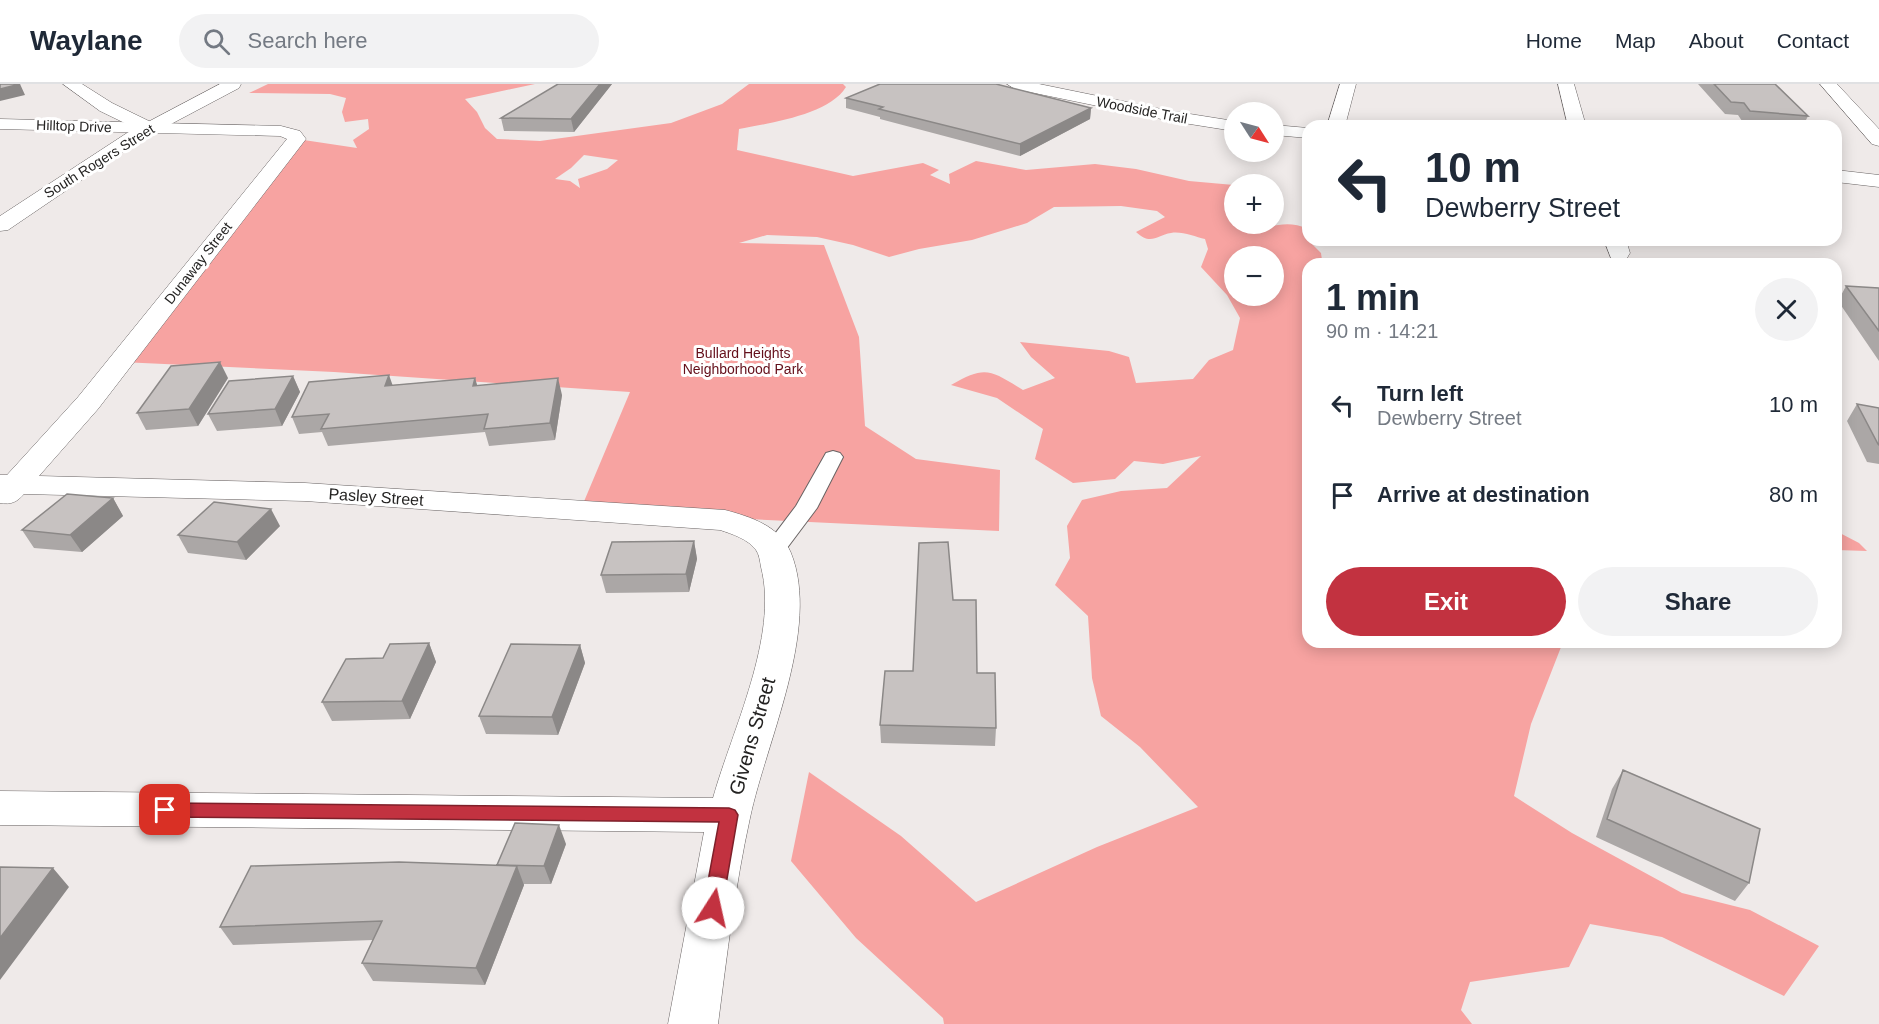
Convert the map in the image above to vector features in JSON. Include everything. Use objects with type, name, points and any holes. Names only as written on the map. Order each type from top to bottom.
[{"type":"street","points":[[71,84],[106,107],[149,129]]},
{"type":"street","name":"South Rogers Street","points":[[0,225],[149,129],[233,84]]},
{"type":"street","name":"Woodside Trail","points":[[1015,84],[1045,87],[1172,116],[1224,124]]},
{"type":"street","points":[[1338,120],[1348,84]]},
{"type":"street","points":[[1566,84],[1575,120]]},
{"type":"street","points":[[1828,84],[1879,140]]},
{"type":"street","name":"Hilltop Drive","points":[[0,124],[149,129]]},
{"type":"street","name":"Dunaway Street","points":[[5,490],[88,403],[297,138],[281,131],[149,129]]},
{"type":"street","points":[[1284,131],[1302,132]]},
{"type":"street","points":[[1842,177],[1879,181]]},
{"type":"street","name":"Pasley Street","points":[[5,490],[305,492],[725,520],[762,541]]},
{"type":"street","name":"Givens Street","points":[[693,1024],[729,815],[755,731],[783,622],[780,574],[762,541]]},
{"type":"street","points":[[0,808],[729,815]]},
{"type":"lane","points":[[762,541],[806,508],[833,457]]},
{"type":"green space","name":"Bullard Heights Neighborhood Park","points":[[268,84],[535,84],[465,99],[477,112],[485,128],[497,139],[540,141],[671,123],[722,104],[749,84],[843,84],[846,87],[838,97],[813,111],[739,129],[737,150],[853,176],[923,163],[939,170],[930,175],[950,184],[949,174],[976,161],[1026,170],[1095,164],[1136,169],[1189,181],[1224,184],[1224,234],[1284,234],[1284,225],[1302,226],[1302,246],[1314,246],[1321,253],[1322,258],[1302,258],[1302,648],[1561,648],[1531,724],[1514,796],[1572,833],[1682,893],[1750,910],[1819,946],[1784,996],[1662,937],[1590,924],[1569,967],[1470,982],[1461,1010],[1472,1024],[944,1024],[943,1018],[856,938],[791,861],[809,772],[901,836],[976,902],[1097,847],[1198,807],[1140,747],[1101,716],[1092,678],[1088,616],[1055,585],[1070,558],[1067,526],[1082,500],[1121,491],[1167,488],[1201,456],[1163,464],[1134,461],[1115,479],[1073,483],[1035,459],[1043,429],[997,398],[951,385],[972,375],[988,372],[1023,390],[1055,378],[1031,357],[1020,342],[1109,351],[1129,357],[1136,383],[1193,379],[1209,360],[1233,350],[1240,318],[1233,306],[1284,306],[1284,246],[1224,246],[1224,292],[1201,267],[1208,249],[1205,239],[1184,233],[1146,238],[1136,232],[1165,217],[1157,211],[1121,206],[1054,207],[1027,223],[972,240],[919,249],[889,257],[853,245],[817,237],[767,235],[739,243],[824,245],[859,337],[865,426],[916,459],[1000,470],[999,531],[580,511],[630,392],[334,372],[121,362],[297,139],[357,148],[353,140],[369,129],[368,119],[345,122],[342,112],[346,98],[330,94],[249,93]],"holes":[[[584,155],[618,160],[607,169],[578,179],[580,188],[570,181],[555,179]]]},
{"type":"green space","points":[[1842,534],[1859,543],[1867,551],[1842,550]]},
{"type":"building","points":[[0,84],[20,84],[0,89]]},
{"type":"building","points":[[558,84],[600,84],[571,119],[501,118]]},
{"type":"building","points":[[880,84],[996,84],[1091,108],[1020,144],[879,109],[883,107],[846,98]]},
{"type":"building","points":[[1714,84],[1775,84],[1808,116],[1750,111],[1744,103],[1731,102]]},
{"type":"building","points":[[1846,286],[1879,288],[1879,331]]},
{"type":"building","points":[[220,362],[189,409],[137,413],[171,366]]},
{"type":"building","points":[[389,375],[385,386],[475,378],[473,386],[558,378],[550,423],[484,429],[488,414],[321,429],[329,414],[292,417],[309,382]]},
{"type":"building","points":[[293,376],[275,409],[208,414],[229,381]]},
{"type":"building","points":[[1857,404],[1879,408],[1879,445],[1878,444]]},
{"type":"building","points":[[67,494],[113,498],[70,535],[22,530]]},
{"type":"building","points":[[214,502],[271,509],[237,542],[178,535]]},
{"type":"building","points":[[694,541],[686,574],[601,575],[612,542]]},
{"type":"building","points":[[948,542],[953,600],[976,600],[977,673],[995,673],[996,728],[880,725],[885,671],[913,671],[919,543]]},
{"type":"building","points":[[429,643],[402,701],[322,702],[346,659],[383,658],[390,644]]},
{"type":"building","points":[[511,644],[580,645],[552,717],[479,716]]},
{"type":"building","points":[[1623,770],[1760,829],[1749,883],[1607,819]]},
{"type":"building","points":[[515,823],[559,825],[544,866],[497,865]]},
{"type":"building","points":[[399,862],[517,866],[476,968],[362,963],[382,921],[220,927],[251,866]]},
{"type":"building","points":[[0,867],[53,868],[0,938]]},
{"type":"route","points":[[165,810],[729,815],[713,908]]}]
